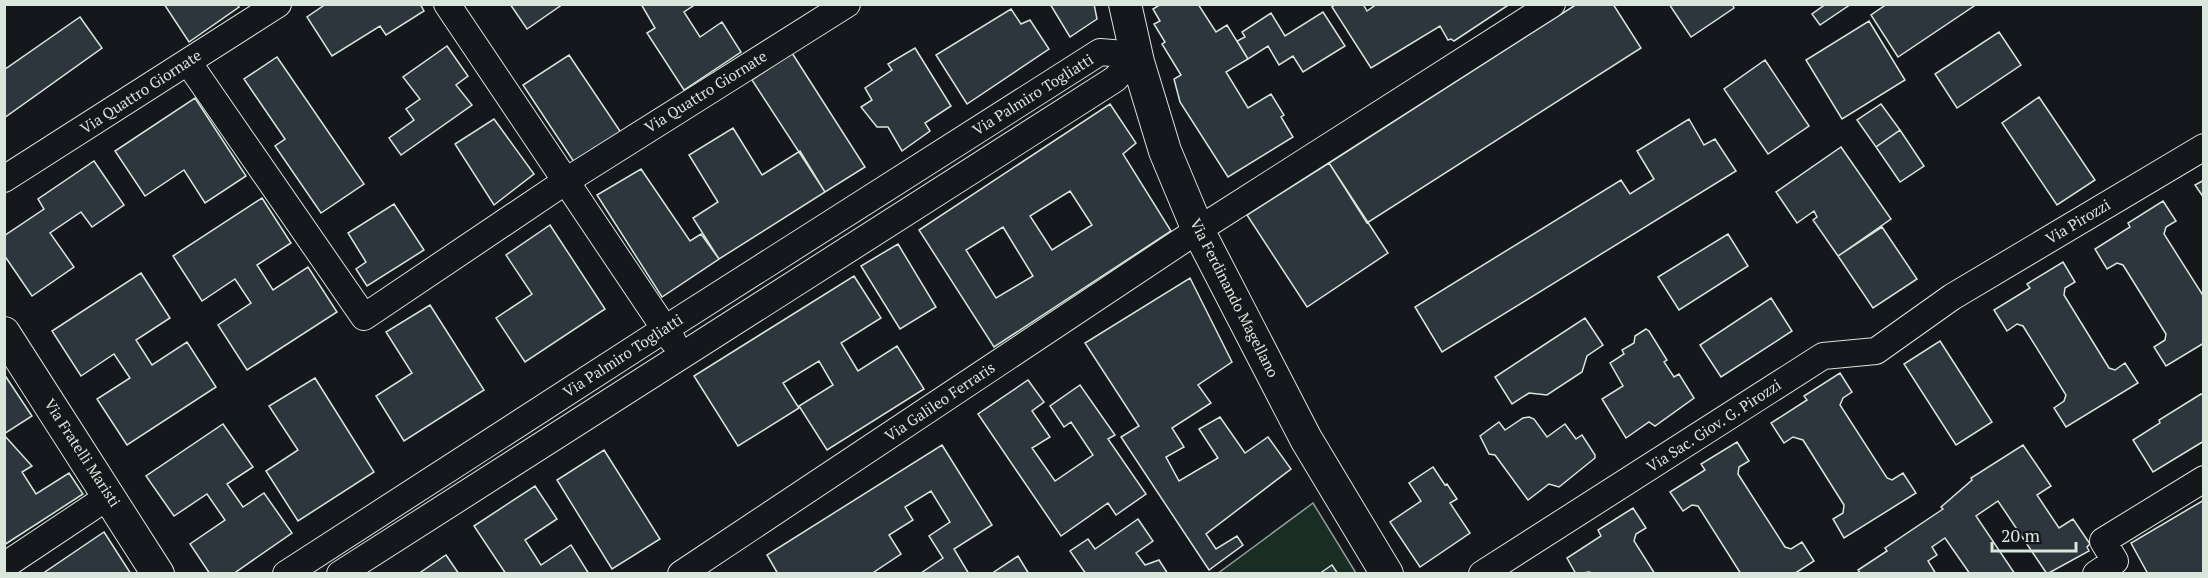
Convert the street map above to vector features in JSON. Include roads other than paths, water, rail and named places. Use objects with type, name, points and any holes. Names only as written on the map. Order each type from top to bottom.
[{"type":"street","points":[[447,4],[682,354]]},
{"type":"street","name":"Via Quattro Giornate","points":[[188,62],[364,317],[566,181],[847,4]]},
{"type":"street","name":"Via Ferdinando Magellano","points":[[1125,4],[1137,55],[1165,151],[1198,230],[1306,439],[1387,573]]},
{"type":"street","name":"Via Galileo Ferraris","points":[[681,573],[1198,230],[1552,4]]},
{"type":"street","name":"Via Quattro Giornate","points":[[4,179],[274,6]]},
{"type":"street","name":"Via Palmiro Togliatti","points":[[286,573],[1100,52],[1137,55]]},
{"type":"street","name":"Via Palmiro Togliatti","points":[[340,573],[1115,79],[1137,55]]},
{"type":"street","name":"Via Pirozzi","points":[[1952,297],[2204,147]]},
{"type":"street","name":"Via Sac. Giov. G. Pirozzi","points":[[1482,573],[1823,356],[1876,351],[1952,297]]},
{"type":"street","name":"Via Fratelli Maristi","points":[[4,333],[159,573]]},
{"type":"street","points":[[2096,573],[2115,561],[2103,541],[2204,479]]},
{"type":"street","points":[[4,566],[109,496]]}]
